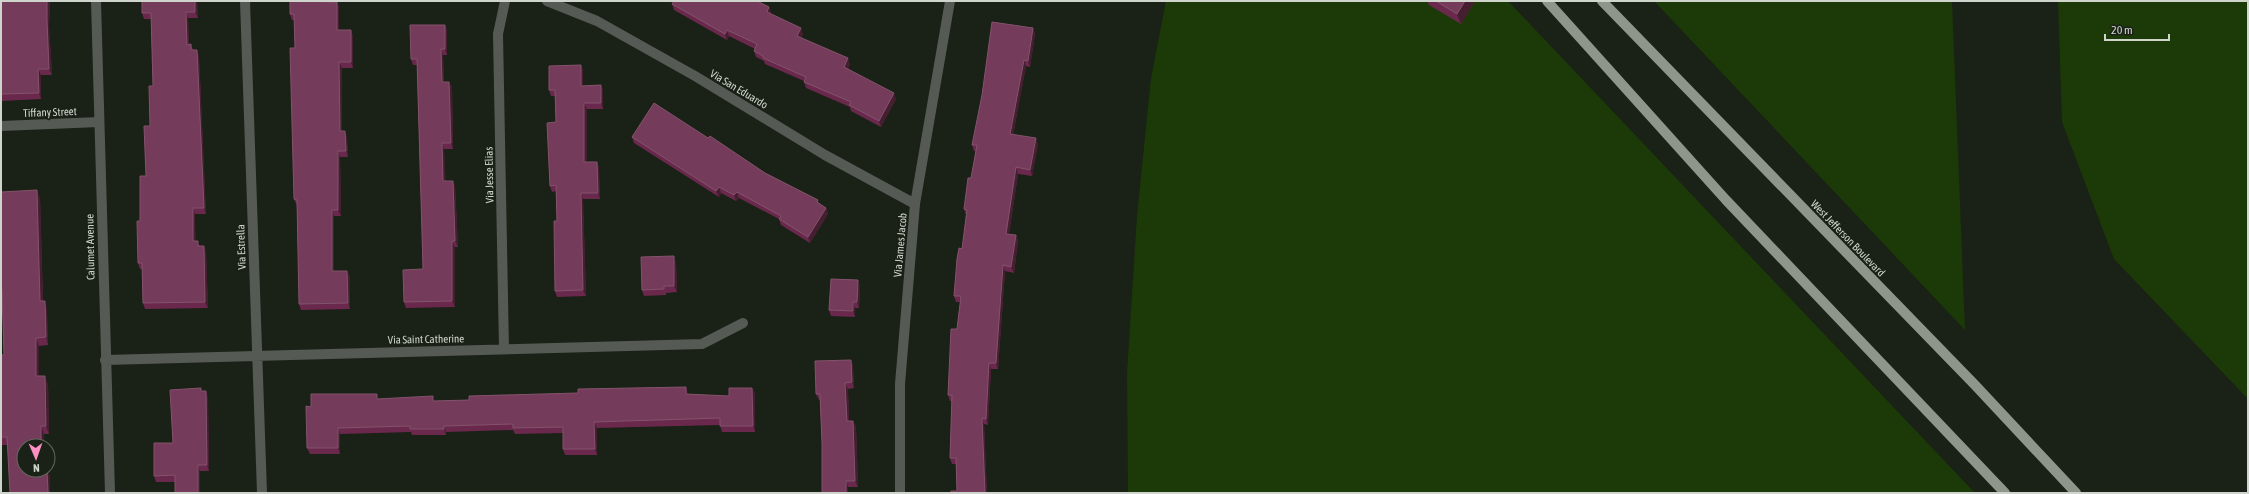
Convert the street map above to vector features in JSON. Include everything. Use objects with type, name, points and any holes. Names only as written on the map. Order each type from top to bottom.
[{"type":"main road","points":[[1547,1],[1726,200],[2005,493]]},
{"type":"main road","name":"West Jefferson Boulevard","points":[[1602,1],[1975,385],[2076,493]]},
{"type":"street","name":"Calumet Avenue","points":[[96,1],[105,360],[110,493]]},
{"type":"street","name":"Via Estrella","points":[[245,1],[256,355],[262,493]]},
{"type":"street","name":"Via Jesse Elias","points":[[504,349],[498,34],[505,1]]},
{"type":"street","name":"Via San Eduardo","points":[[547,1],[597,21],[695,76],[825,155],[915,204]]},
{"type":"street","name":"Via James Jacob","points":[[900,493],[900,384],[915,204],[950,1]]},
{"type":"street","name":"Tiffany Street","points":[[1,126],[99,122]]},
{"type":"street","name":"Via Saint Catherine","points":[[105,360],[702,344],[743,323]]},
{"type":"green space","points":[[1166,1],[1508,1],[1975,493],[1128,493],[1127,373],[1137,216],[1151,78]]},
{"type":"green space","points":[[1654,1],[1952,1],[1965,330]]},
{"type":"green space","points":[[2058,1],[2248,1],[2248,399],[2114,259],[2062,122]]},
{"type":"building","points":[[1,1],[47,1],[49,69],[38,69],[39,93],[1,94]]},
{"type":"building","points":[[142,1],[195,1],[195,12],[186,12],[187,45],[191,44],[191,50],[197,50],[204,208],[193,208],[193,241],[198,241],[198,246],[204,246],[205,302],[143,303],[142,263],[138,263],[137,221],[140,221],[140,176],[146,176],[144,126],[150,126],[149,86],[153,86],[151,13],[142,13]]},
{"type":"building","points":[[290,1],[337,2],[337,30],[351,30],[351,62],[339,62],[340,131],[345,131],[346,151],[338,151],[338,210],[332,210],[332,271],[347,271],[348,303],[299,304],[297,200],[294,199],[290,48],[295,48],[294,14],[290,14]]},
{"type":"building","points":[[674,1],[757,1],[769,7],[767,12],[801,28],[797,36],[848,58],[844,67],[894,93],[879,121],[849,105],[851,102],[804,82],[806,77],[763,58],[763,56],[754,51],[757,44],[727,30],[725,34],[672,4]]},
{"type":"building","points":[[1436,1],[1465,1],[1457,14]]},
{"type":"building","points":[[992,22],[1033,28],[1028,61],[1024,60],[1010,134],[1036,138],[1030,170],[1016,167],[1006,234],[1016,235],[1011,267],[1003,265],[996,363],[989,363],[986,419],[982,418],[985,493],[951,493],[951,491],[957,491],[956,458],[950,458],[952,395],[948,395],[951,329],[957,329],[961,296],[954,296],[957,259],[959,248],[962,249],[967,210],[964,209],[968,178],[971,178],[977,145],[972,145],[982,95]]},
{"type":"building","points":[[410,25],[445,25],[445,49],[441,49],[442,82],[449,82],[451,143],[442,143],[443,181],[453,181],[455,241],[452,241],[452,301],[404,302],[403,270],[423,269],[417,59],[411,59]]},
{"type":"building","points":[[581,65],[581,86],[601,85],[601,103],[584,103],[584,162],[597,162],[598,193],[581,193],[583,290],[555,291],[554,221],[557,221],[556,185],[550,186],[547,123],[556,122],[555,90],[549,90],[549,66]]},
{"type":"building","points":[[654,103],[708,138],[710,136],[765,173],[818,200],[817,202],[826,208],[808,237],[779,219],[781,216],[737,192],[734,195],[719,187],[716,191],[632,137]]},
{"type":"building","points":[[37,190],[40,301],[45,301],[46,337],[36,338],[36,376],[45,376],[46,426],[41,426],[41,438],[16,438],[16,478],[47,478],[48,492],[50,493],[10,493],[7,437],[1,437],[1,355],[4,355],[1,289],[1,192]]},
{"type":"building","points":[[674,256],[674,286],[664,286],[664,289],[642,290],[641,257]]},
{"type":"building","points":[[831,279],[858,280],[857,302],[853,302],[853,311],[829,310]]},
{"type":"building","points":[[851,360],[852,382],[845,383],[847,421],[853,421],[855,481],[846,481],[846,493],[822,493],[820,394],[816,394],[815,361]]},
{"type":"building","points":[[686,387],[686,394],[729,396],[729,388],[752,388],[753,426],[720,426],[720,418],[594,422],[595,449],[563,449],[563,427],[513,428],[513,424],[444,426],[444,429],[410,429],[410,426],[338,428],[338,448],[307,448],[306,406],[311,407],[311,394],[377,394],[377,399],[433,396],[433,401],[469,400],[469,396],[578,393],[578,389]]},
{"type":"building","points":[[201,388],[201,391],[206,391],[207,465],[198,465],[198,493],[175,493],[175,475],[154,476],[154,443],[173,443],[170,390]]}]
